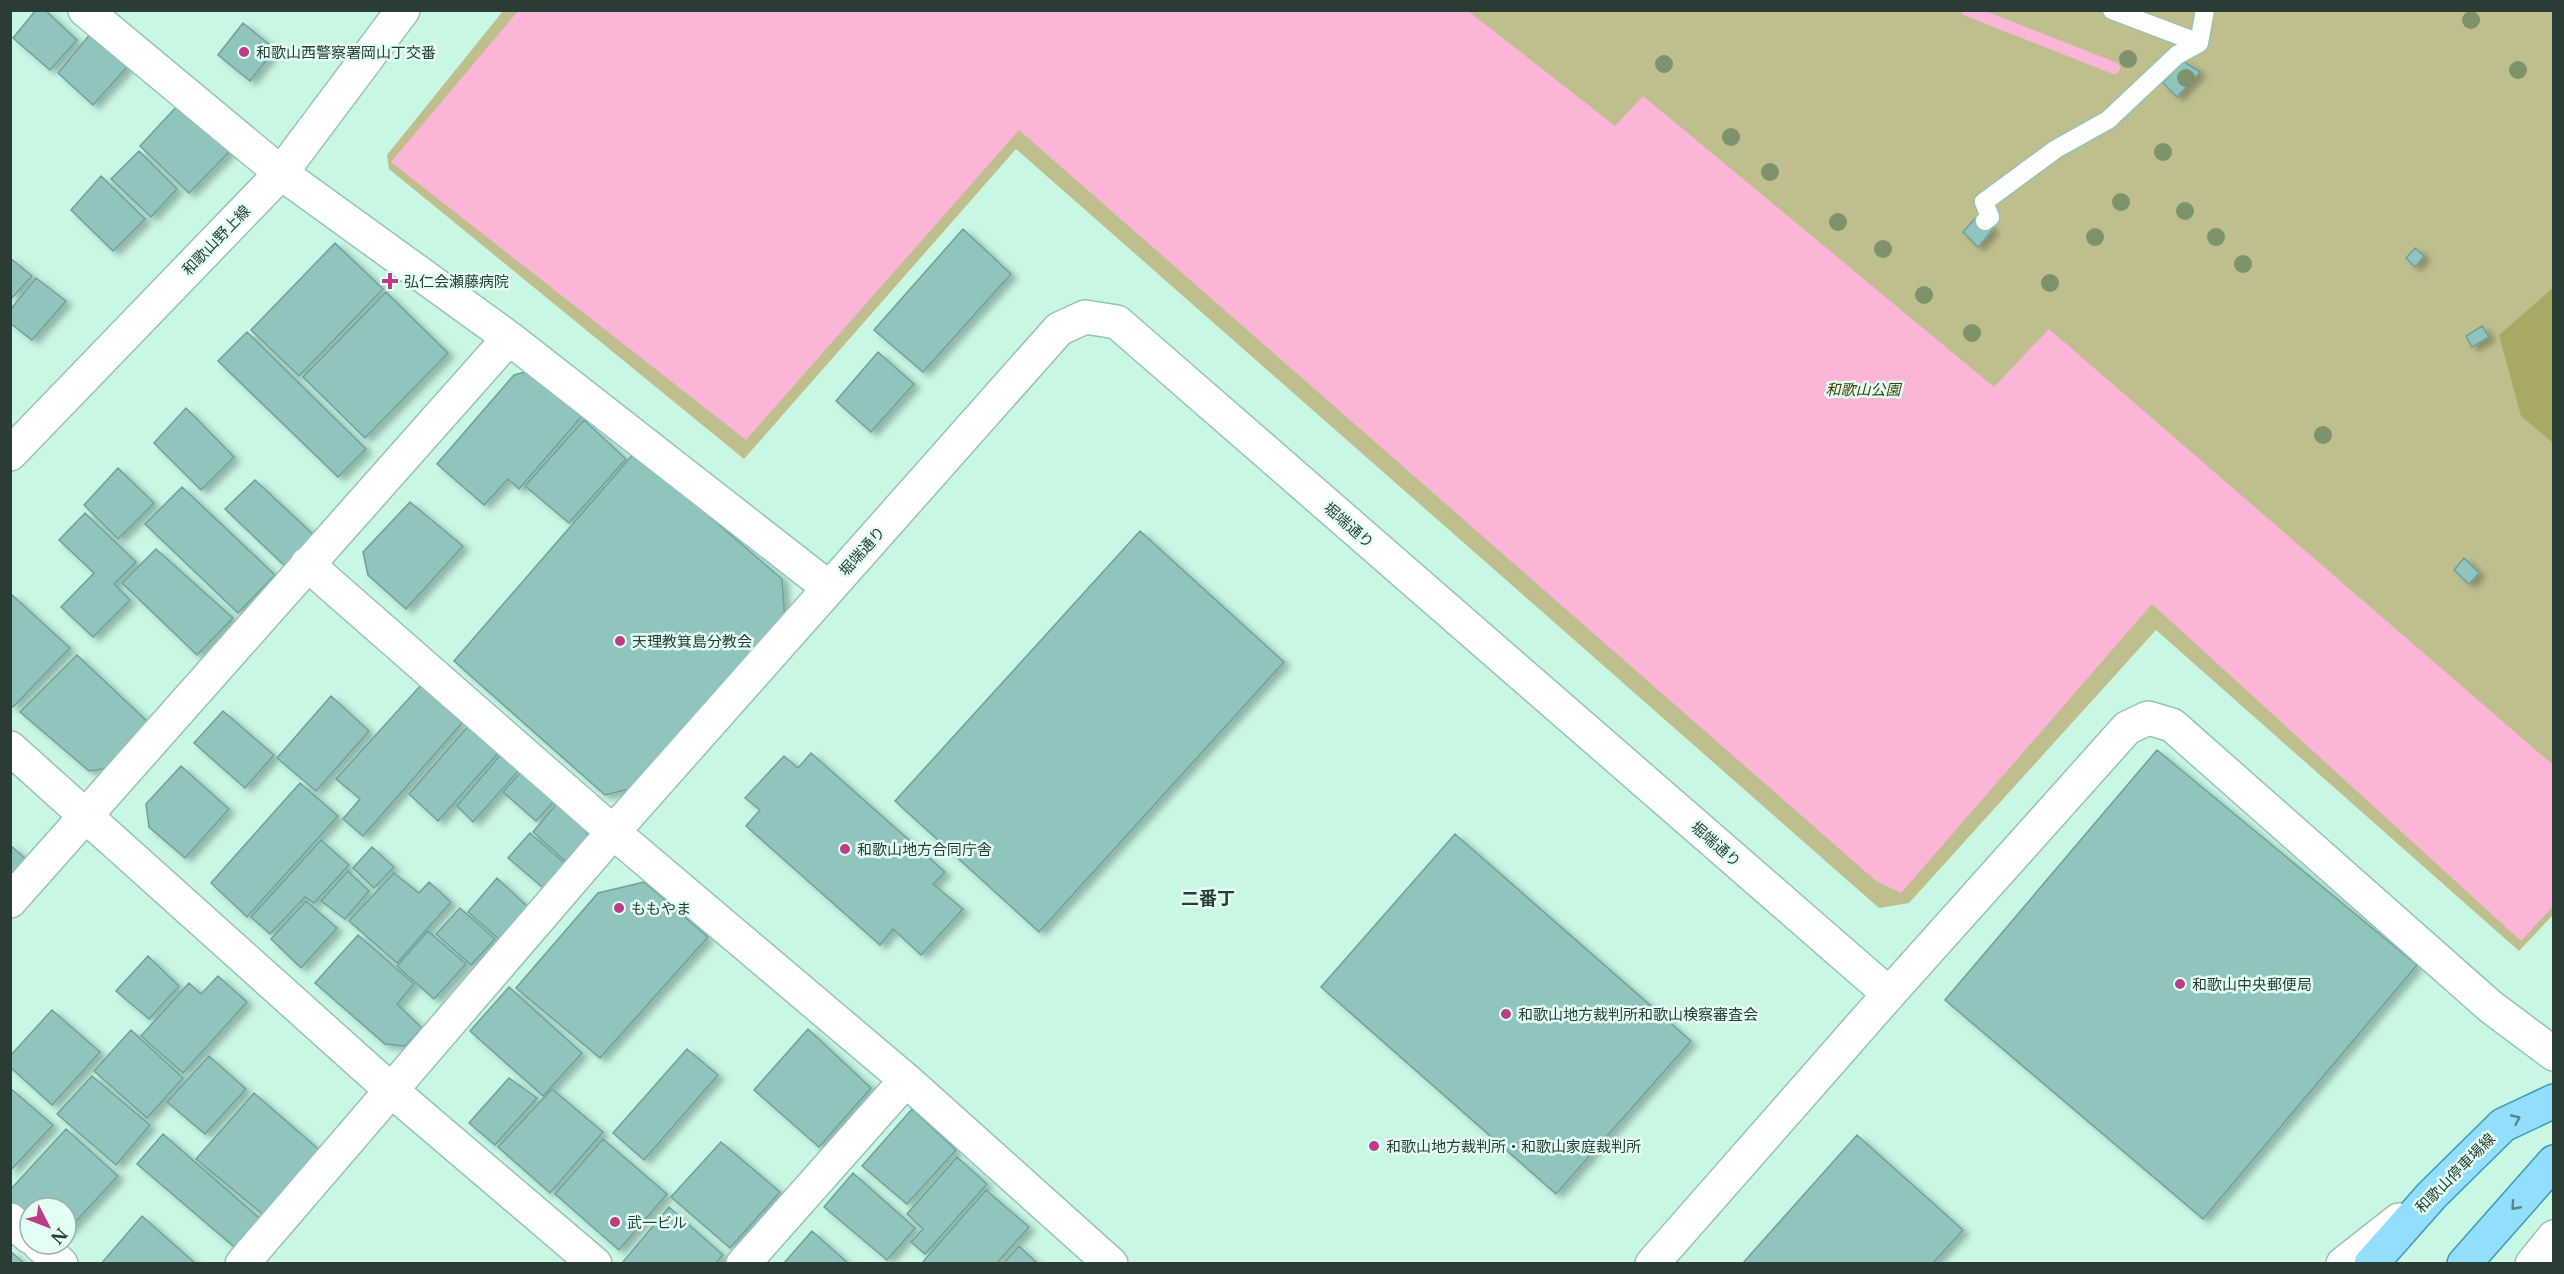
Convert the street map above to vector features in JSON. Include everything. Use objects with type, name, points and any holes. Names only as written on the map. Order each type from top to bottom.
[{"type":"main road","name":"和歌山停車場線","points":[[2371,1263],[2432,1195],[2503,1125],[2553,1101]]},
{"type":"main road","points":[[2464,1263],[2553,1162]]},
{"type":"street","points":[[85,10],[281,173],[508,338],[829,588]]},
{"type":"street","name":"和歌山野上線","points":[[10,454],[281,173],[403,10]]},
{"type":"street","name":"堀端通り","points":[[242,1263],[393,1091],[613,832],[1059,329],[1085,317],[1117,322],[1889,994]]},
{"type":"street","points":[[10,901],[508,338]]},
{"type":"street","points":[[307,564],[613,832],[906,1080],[1111,1263]]},
{"type":"street","points":[[1652,1263],[2127,728],[2148,718],[2172,725],[2491,1007],[2553,1054]]},
{"type":"street","points":[[10,748],[393,1091],[594,1263]]},
{"type":"street","points":[[742,1263],[906,1080]]},
{"type":"street","points":[[2343,1263],[2432,1195]]},
{"type":"street","points":[[2532,1263],[2553,1237]]},
{"type":"lane","points":[[2112,10],[2199,43]]},
{"type":"lane","points":[[2199,43],[2205,10]]},
{"type":"lane","points":[[1985,221],[1990,217],[1984,202],[2056,149],[2108,120],[2177,55],[2199,43]]},
{"type":"green space","name":"和歌山公園","points":[[503,11],[2553,11],[2553,915],[2519,951],[2156,630],[1909,903],[1879,908],[1016,149],[744,459],[389,169],[387,155]]},
{"type":"shaded area","name":"和歌山公園","points":[[518,11],[1468,11],[1615,126],[1643,96],[1994,387],[2049,329],[2553,765],[2553,906],[2521,941],[2152,604],[1901,893],[1876,881],[1019,130],[746,440],[391,162]]},
{"type":"shaded area","points":[[2553,288],[2553,443],[2521,416],[2499,335]]},
{"type":"building","points":[[36,10],[45,10],[77,40],[50,70],[13,38]]},
{"type":"building","points":[[243,23],[275,49],[250,81],[218,55]]},
{"type":"building","points":[[91,33],[128,66],[93,105],[58,73]]},
{"type":"building","points":[[2183,61],[2200,72],[2177,97],[2163,83]]},
{"type":"building","points":[[178,105],[230,151],[189,193],[140,146]]},
{"type":"building","points":[[139,151],[177,189],[151,217],[111,179]]},
{"type":"building","points":[[101,176],[145,219],[113,251],[71,210]]},
{"type":"building","points":[[1978,215],[1993,229],[1978,247],[1963,232]]},
{"type":"building","points":[[963,229],[1011,274],[923,372],[874,330]]},
{"type":"building","points":[[335,243],[383,289],[299,376],[251,330]]},
{"type":"building","points":[[2415,248],[2424,256],[2415,267],[2406,258]]},
{"type":"building","points":[[10,258],[32,276],[10,300]]},
{"type":"building","points":[[36,278],[66,301],[32,340],[10,323],[10,310]]},
{"type":"building","points":[[386,292],[448,353],[365,438],[303,377]]},
{"type":"building","points":[[2482,326],[2489,337],[2472,347],[2466,336]]},
{"type":"building","points":[[247,332],[366,449],[338,477],[218,361]]},
{"type":"building","points":[[878,352],[914,384],[871,432],[836,401]]},
{"type":"building","points":[[529,371],[582,416],[519,489],[508,479],[484,505],[437,464],[514,375]]},
{"type":"building","points":[[186,408],[234,457],[201,490],[154,443]]},
{"type":"building","points":[[584,420],[626,459],[569,523],[525,486]]},
{"type":"building","name":"天理教箕島分教会","points":[[635,452],[782,579],[785,621],[641,786],[605,795],[454,661]]},
{"type":"building","points":[[118,468],[154,503],[118,539],[84,505]]},
{"type":"building","points":[[255,480],[317,538],[287,568],[225,509]]},
{"type":"building","points":[[182,487],[275,575],[238,613],[145,524]]},
{"type":"building","points":[[410,502],[463,546],[406,609],[368,575],[363,552]]},
{"type":"building","points":[[85,513],[136,562],[114,584],[130,600],[93,637],[61,607],[94,573],[59,540]]},
{"type":"building","points":[[1140,531],[1284,662],[1039,932],[895,801]]},
{"type":"building","points":[[156,549],[233,618],[197,655],[122,583]]},
{"type":"building","points":[[2464,558],[2479,573],[2469,584],[2454,570]]},
{"type":"building","points":[[11,594],[70,648],[13,707],[10,705]]},
{"type":"building","points":[[77,655],[150,724],[109,768],[89,771],[20,712]]},
{"type":"building","points":[[421,685],[462,723],[363,836],[343,819],[360,799],[336,779]]},
{"type":"building","points":[[331,696],[369,731],[316,791],[277,758]]},
{"type":"building","points":[[223,711],[274,755],[245,788],[194,743]]},
{"type":"building","points":[[470,724],[500,751],[438,821],[409,794]]},
{"type":"building","points":[[2157,750],[2417,965],[2203,1219],[1945,1000]]},
{"type":"building","points":[[502,753],[520,769],[473,822],[457,806]]},
{"type":"building","name":"和歌山地方合同庁舎","points":[[811,753],[945,872],[933,884],[963,909],[921,955],[893,929],[880,945],[746,826],[760,810],[745,798],[784,756],[798,768]]},
{"type":"building","points":[[181,766],[229,809],[185,858],[149,827],[146,804]]},
{"type":"building","points":[[522,771],[555,800],[536,821],[503,792]]},
{"type":"building","points":[[300,783],[338,816],[247,917],[211,883]]},
{"type":"building","points":[[559,801],[587,824],[587,850],[572,867],[533,832]]},
{"type":"building","points":[[530,833],[569,867],[547,891],[508,858]]},
{"type":"building","name":"和歌山地方裁判所和歌山検察審査会","points":[[1455,834],[1691,1041],[1556,1194],[1321,987]]},
{"type":"building","points":[[321,840],[349,865],[314,903],[305,897],[270,934],[251,917]]},
{"type":"building","points":[[10,845],[28,861],[10,881]]},
{"type":"building","points":[[372,847],[394,867],[374,888],[353,868]]},
{"type":"building","points":[[348,871],[369,891],[345,919],[321,901]]},
{"type":"building","points":[[394,873],[419,893],[429,882],[451,902],[397,963],[349,921]]},
{"type":"building","points":[[497,878],[529,908],[500,940],[468,912]]},
{"type":"building","points":[[644,882],[708,937],[600,1058],[516,988],[598,893]]},
{"type":"building","points":[[306,901],[337,928],[301,968],[271,939]]},
{"type":"building","points":[[460,908],[495,939],[471,965],[436,934]]},
{"type":"building","points":[[428,931],[466,964],[434,999],[397,966]]},
{"type":"building","points":[[358,935],[414,984],[397,1004],[422,1028],[405,1046],[385,1044],[315,983]]},
{"type":"building","points":[[148,956],[179,986],[149,1019],[116,991]]},
{"type":"building","points":[[218,976],[247,1002],[183,1073],[141,1036],[189,983],[201,994]]},
{"type":"building","points":[[509,987],[582,1053],[543,1096],[470,1031]]},
{"type":"building","points":[[52,1010],[100,1052],[52,1105],[10,1067],[10,1056]]},
{"type":"building","points":[[808,1029],[871,1088],[819,1147],[754,1090]]},
{"type":"building","points":[[131,1030],[183,1078],[147,1118],[94,1071]]},
{"type":"building","points":[[687,1049],[718,1075],[644,1160],[613,1133]]},
{"type":"building","points":[[209,1056],[246,1089],[205,1134],[167,1102]]},
{"type":"building","points":[[92,1076],[150,1125],[116,1165],[57,1114]]},
{"type":"building","points":[[509,1078],[537,1098],[495,1145],[469,1123]]},
{"type":"building","points":[[10,1088],[53,1125],[10,1171]]},
{"type":"building","points":[[552,1089],[603,1132],[550,1193],[498,1147]]},
{"type":"building","points":[[254,1093],[323,1153],[266,1217],[196,1159]]},
{"type":"building","points":[[912,1109],[956,1150],[907,1204],[862,1166]]},
{"type":"building","points":[[66,1129],[118,1176],[78,1219],[78,1196],[18,1196],[18,1219],[10,1213],[10,1190]]},
{"type":"building","points":[[163,1134],[265,1223],[239,1251],[137,1164]]},
{"type":"building","points":[[1857,1135],[1963,1230],[1932,1264],[1742,1264]]},
{"type":"building","name":"武一ビル","points":[[603,1139],[667,1194],[619,1250],[555,1194]]},
{"type":"building","points":[[721,1142],[780,1192],[730,1248],[671,1197]]},
{"type":"building","points":[[957,1157],[987,1184],[925,1254],[911,1242],[923,1229],[907,1214]]},
{"type":"building","points":[[853,1173],[915,1228],[887,1260],[824,1207]]},
{"type":"building","points":[[986,1190],[1029,1227],[996,1264],[921,1264]]},
{"type":"building","points":[[669,1207],[723,1255],[715,1264],[622,1263]]},
{"type":"building","points":[[142,1216],[196,1264],[101,1264]]},
{"type":"building","points":[[812,1231],[849,1264],[783,1264]]},
{"type":"building","points":[[1019,1246],[1038,1264],[1003,1264]]},
{"type":"building","points":[[10,1251],[25,1264],[10,1264]]},
{"type":"waterway","points":[[1967,10],[2114,68]]},
{"type":"place","name":"和歌山西警察署岡山丁交番","points":[[244,52]]},
{"type":"place","name":"弘仁会瀬藤病院","points":[[390,281]]},
{"type":"place","name":"天理教箕島分教会","points":[[620,641]]},
{"type":"place","name":"和歌山地方合同庁舎","points":[[845,849]]},
{"type":"place","name":"ももやま","points":[[619,908]]},
{"type":"place","name":"和歌山中央郵便局","points":[[2180,984]]},
{"type":"place","name":"和歌山地方裁判所和歌山検察審査会","points":[[1506,1014]]},
{"type":"place","name":"和歌山地方裁判所・和歌山家庭裁判所","points":[[1374,1146]]},
{"type":"place","name":"武一ビル","points":[[615,1222]]},
{"type":"district","name":"二番丁","points":[[1208,899]]}]
